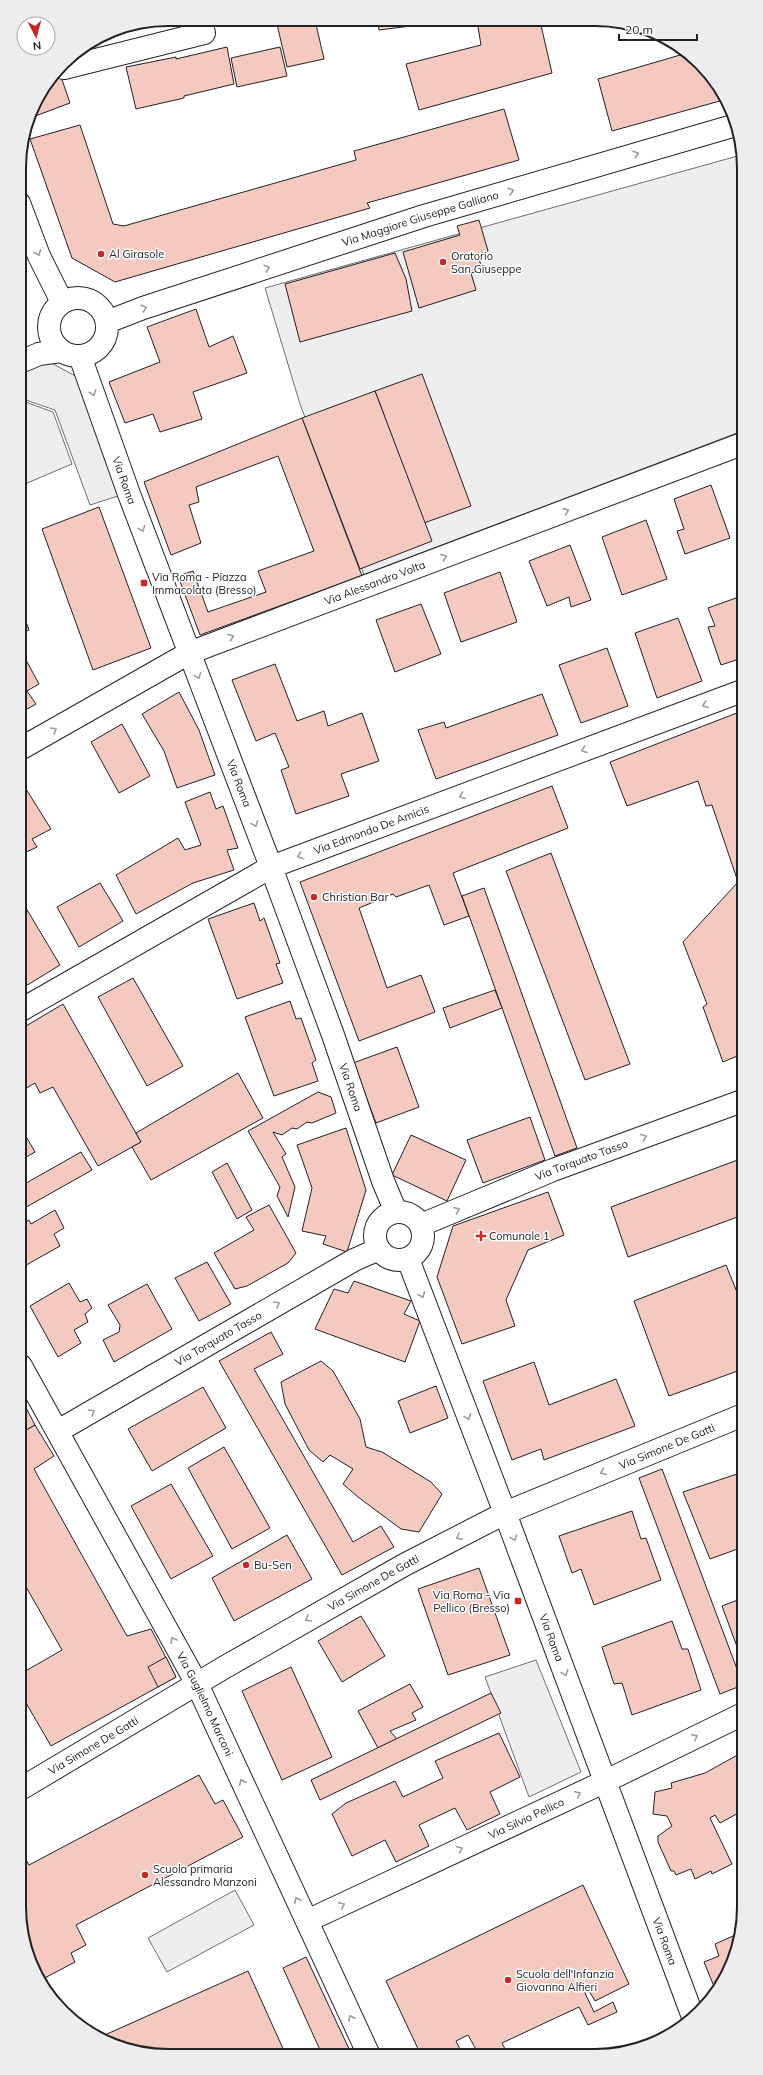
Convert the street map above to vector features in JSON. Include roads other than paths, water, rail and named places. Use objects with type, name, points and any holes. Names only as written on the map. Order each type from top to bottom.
[{"type":"street","points":[[69,67],[204,33],[202,26]]},
{"type":"street","name":"Via Maggiore Giuseppe Galliano","points":[[107,322],[143,308],[424,216],[731,127]]},
{"type":"street","points":[[26,222],[39,256],[62,302]]},
{"type":"street","points":[[26,359],[39,354],[71,354],[89,354],[101,345],[107,332],[107,322],[104,313],[98,305],[90,300],[71,298],[62,302],[50,318],[50,336],[71,354]]},
{"type":"street","name":"Via Roma","points":[[71,354],[129,494],[271,867],[333,1034],[383,1181],[396,1212]]},
{"type":"street","name":"Via Alessandro Volta","points":[[26,746],[189,653],[737,446]]},
{"type":"street","name":"Via Edmondo De Amicis","points":[[26,1007],[271,867],[737,693]]},
{"type":"street","name":"Via Torquato Tasso","points":[[421,1225],[553,1170],[737,1103]]},
{"type":"street","points":[[396,1212],[406,1212],[415,1217],[421,1225],[424,1235],[422,1245],[416,1253],[408,1259],[398,1260],[388,1257],[379,1249],[375,1242],[375,1232],[379,1222],[386,1215],[396,1212]]},
{"type":"street","name":"Via Torquato Tasso","points":[[58,1432],[354,1260],[379,1249]]},
{"type":"street","name":"Via Roma","points":[[408,1259],[606,1781],[691,2012]]},
{"type":"street","name":"Via Guglielmo Marconi","points":[[26,1375],[197,1684],[366,2049]]},
{"type":"street","name":"Via Simone De Gatti","points":[[26,1786],[197,1684],[404,1565],[505,1513],[737,1417]]},
{"type":"street","name":"Via Silvio Pellico","points":[[307,1921],[606,1781],[737,1717]]},
{"type":"place","name":"Al Girasole","points":[[101,254]]},
{"type":"place","name":"Oratorio San Giuseppe","points":[[443,262]]},
{"type":"place","name":"Via Roma - Piazza Immacolata (Bresso)","points":[[144,583]]},
{"type":"place","name":"Christian Bar","points":[[314,897]]},
{"type":"place","name":"Comunale 1","points":[[481,1236]]},
{"type":"place","name":"Bu-Sen","points":[[246,1565]]},
{"type":"place","name":"Via Roma - Via Pellico (Bresso)","points":[[518,1601]]},
{"type":"place","name":"Scuola primaria Alessandro Manzoni","points":[[145,1875]]},
{"type":"place","name":"Scuola dell'Infanzia Giovanna Alfieri","points":[[508,1980]]}]
